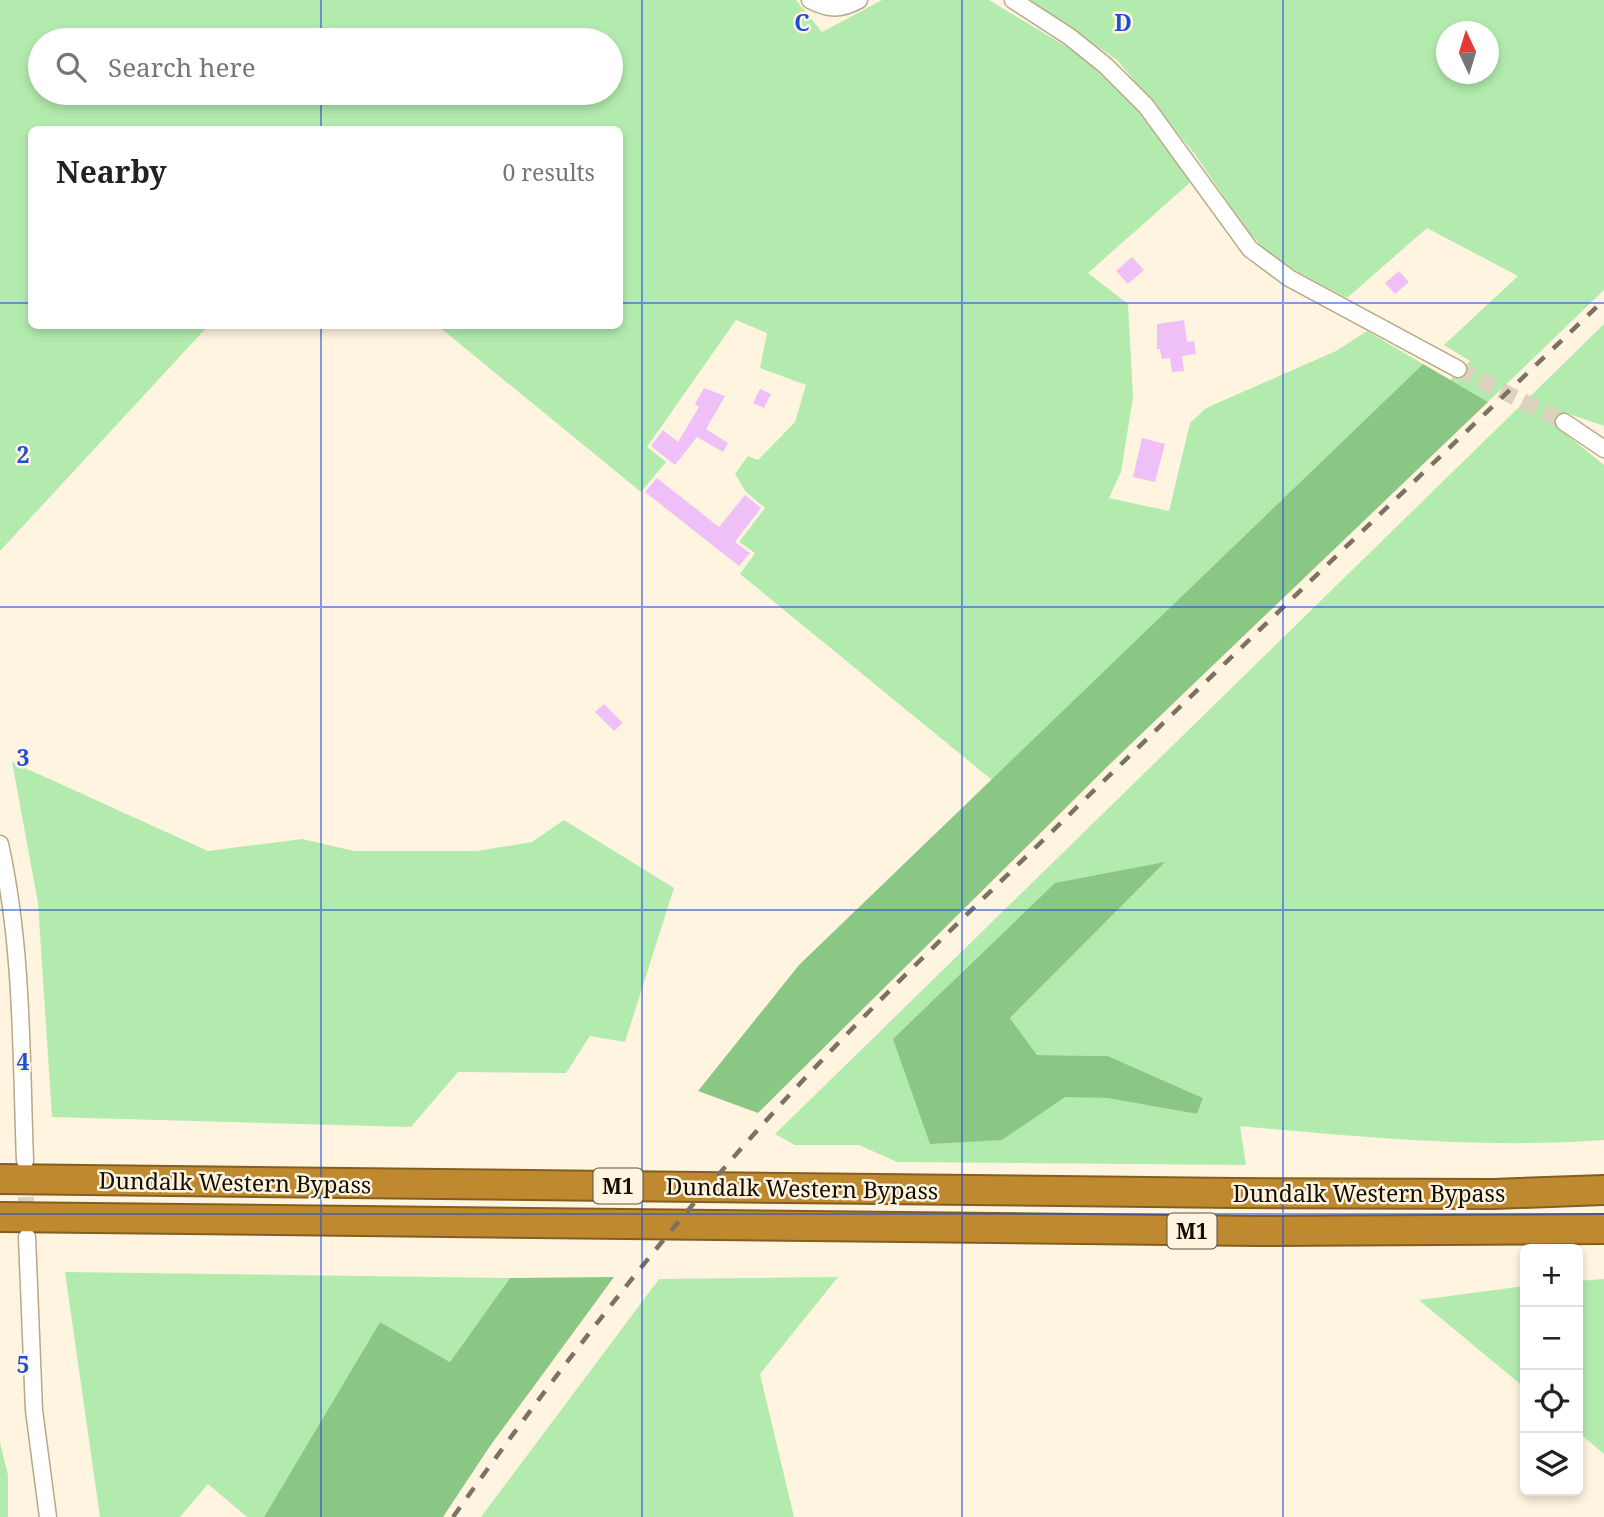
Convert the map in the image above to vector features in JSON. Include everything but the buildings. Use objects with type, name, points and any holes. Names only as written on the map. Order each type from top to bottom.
[{"type":"highway","points":[[1236,1193],[1293,1184],[1604,1178]]},
{"type":"highway","name":"Dundalk Western Bypass","points":[[0,1179],[1236,1193],[1493,1194],[1604,1190]]},
{"type":"highway","name":"Dundalk Western Bypass","points":[[0,1217],[1244,1231],[1604,1229]]},
{"type":"highway","points":[[780,1226],[926,1240],[1517,1247],[1604,1245]]},
{"type":"street","points":[[810,0],[827,9],[843,8],[859,0]]},
{"type":"street","points":[[1013,0],[1070,37],[1106,66],[1146,106],[1250,250],[1289,278],[1458,369]]},
{"type":"street","points":[[1564,422],[1604,449]]},
{"type":"street","points":[[0,844],[12,914],[20,995],[24,1161]]},
{"type":"street","points":[[27,1237],[34,1410],[48,1517]]},
{"type":"green space","points":[[0,0],[796,0],[822,32],[882,0],[989,0],[1079,54],[1134,106],[1193,180],[1088,273],[1128,304],[1133,397],[1121,472],[1109,498],[1169,511],[1190,423],[1206,408],[1336,351],[1367,331],[1423,364],[992,780],[740,574],[755,553],[739,542],[765,508],[746,492],[735,474],[748,456],[758,460],[795,422],[806,385],[760,368],[767,333],[736,320],[647,447],[666,462],[641,492],[442,329],[623,329],[623,126],[28,126],[28,329],[205,329],[0,551]]},
{"type":"green space","points":[[1031,0],[1604,0],[1604,290],[1488,402],[1450,380],[1470,361],[1444,345],[1518,276],[1427,228],[1347,298],[1273,259],[1246,229],[1194,153],[1117,60]]},
{"type":"green space","points":[[1604,324],[1604,426],[1566,413],[1556,426],[1604,465],[1604,1140],[1467,1142],[1377,1138],[1240,1126],[1246,1165],[897,1162],[859,1145],[795,1145],[775,1134]],"holes":[[[1164,862],[1010,1018],[1037,1055],[1108,1056],[1203,1098],[1197,1114],[1107,1098],[1065,1096],[1002,1140],[893,1039]]]},
{"type":"green space","points":[[1423,364],[1488,402],[1110,764],[758,1113],[698,1091],[799,965]]},
{"type":"green space","points":[[12,762],[208,851],[302,839],[354,851],[477,851],[532,842],[564,820],[674,888],[625,1042],[590,1036],[566,1073],[458,1072],[411,1127],[52,1117],[38,903]]},
{"type":"green space","points":[[1165,862],[1010,1018],[1037,1055],[1108,1056],[1203,1098],[1197,1114],[1107,1098],[1065,1097],[1002,1140],[930,1144],[893,1039],[1055,883]]},
{"type":"green space","points":[[65,1272],[510,1278],[450,1362],[380,1322],[264,1517],[247,1517],[208,1484],[180,1517],[100,1517]]},
{"type":"green space","points":[[614,1277],[490,1446],[443,1517],[264,1517],[380,1322],[450,1362],[510,1278]]},
{"type":"green space","points":[[838,1277],[760,1374],[794,1517],[481,1517],[659,1279]]},
{"type":"green space","points":[[1604,1279],[1604,1454],[1583,1436],[1583,1281]]},
{"type":"green space","points":[[1520,1287],[1520,1384],[1419,1300]]},
{"type":"green space","points":[[0,1442],[8,1475],[8,1517],[0,1517]]},
{"type":"tunnel","points":[[1458,369],[1564,422]]},
{"type":"tunnel","points":[[25,1173],[27,1224]]},
{"type":"railway","points":[[453,1517],[525,1418],[637,1273],[715,1179],[832,1049],[1141,745],[1604,300]]}]
